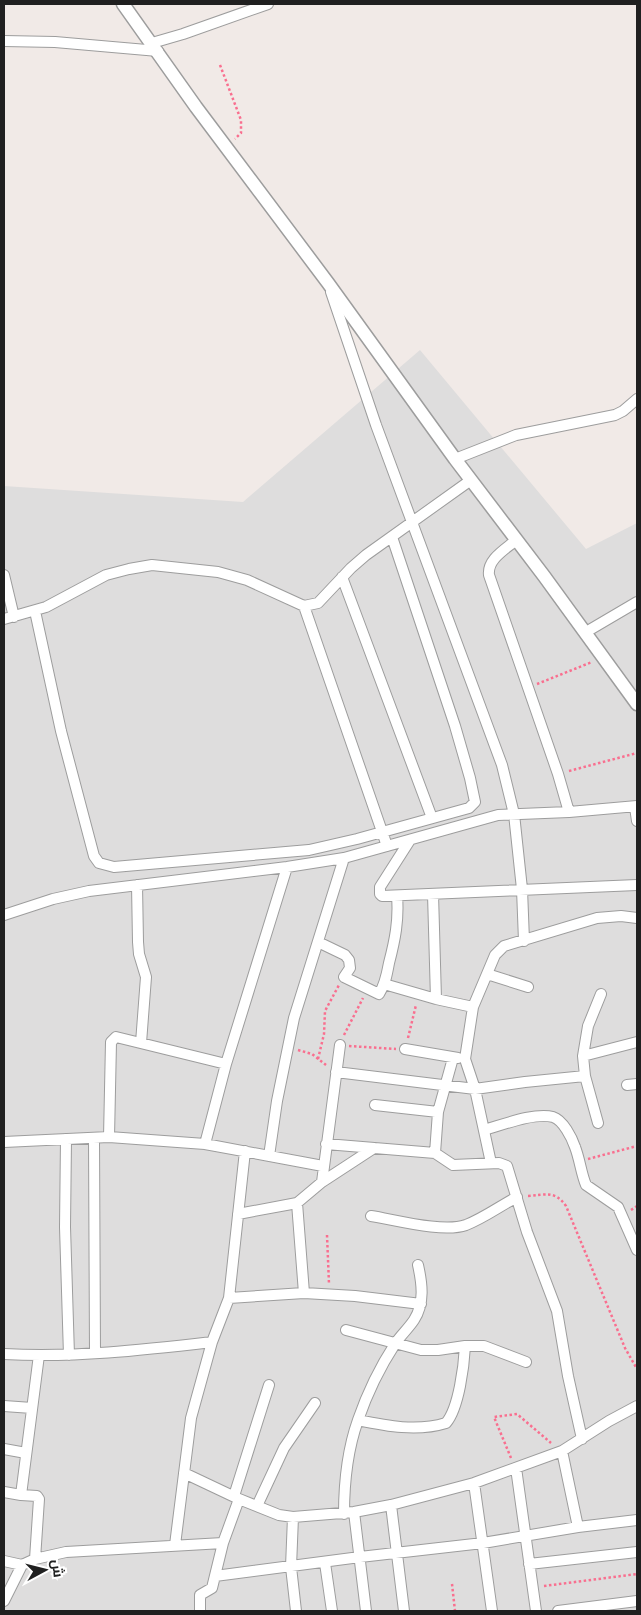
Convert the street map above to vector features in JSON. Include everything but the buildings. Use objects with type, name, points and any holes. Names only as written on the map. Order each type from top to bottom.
[{"type":"street","points":[[123,4],[196,107],[328,283],[455,459],[586,632],[637,704]]},
{"type":"street","points":[[4,41],[155,47],[183,34],[268,4]]},
{"type":"street","points":[[328,283],[376,425],[494,741],[514,814],[522,889],[524,941]]},
{"type":"street","points":[[455,459],[516,435],[615,415],[637,399]]},
{"type":"street","points":[[4,575],[9,618],[46,608],[106,575],[152,565],[218,572],[247,580],[304,606],[318,602],[366,555],[471,480]]},
{"type":"street","points":[[35,611],[70,770],[94,856],[99,864],[114,866],[309,850],[382,833],[469,808],[475,802],[455,726],[392,537]]},
{"type":"street","points":[[516,540],[493,560],[488,570],[558,774],[569,812]]},
{"type":"street","points":[[342,577],[432,818]]},
{"type":"street","points":[[586,632],[637,602]]},
{"type":"street","points":[[304,606],[387,846]]},
{"type":"street","points":[[4,916],[53,899],[89,891],[287,867],[344,858],[482,819],[514,814],[569,812],[636,806],[637,821]]},
{"type":"street","points":[[410,840],[380,887],[380,894],[382,896],[637,885]]},
{"type":"street","points":[[269,1156],[287,1047],[294,1018],[344,858]]},
{"type":"street","points":[[205,1144],[226,1064],[287,867]]},
{"type":"street","points":[[137,885],[139,954],[146,977],[141,1043]]},
{"type":"street","points":[[433,894],[436,999]]},
{"type":"street","points":[[318,942],[349,960],[350,968],[344,977],[379,994],[384,984],[398,923],[397,896]]},
{"type":"street","points":[[491,1163],[475,1089],[465,1059],[474,1007],[495,955],[500,949],[597,918],[621,916],[637,918]]},
{"type":"street","points":[[487,974],[528,987]]},
{"type":"street","points":[[384,984],[436,999],[474,1007]]},
{"type":"street","points":[[598,1123],[584,1076],[583,1056],[588,1026],[601,994]]},
{"type":"street","points":[[109,1137],[112,1039],[116,1037],[226,1064]]},
{"type":"street","points":[[583,1056],[637,1042]]},
{"type":"street","points":[[322,1182],[340,1045]]},
{"type":"street","points":[[405,1049],[465,1059]]},
{"type":"street","points":[[435,1153],[438,1112],[453,1058]]},
{"type":"street","points":[[336,1072],[475,1089],[584,1076]]},
{"type":"street","points":[[375,1105],[438,1112]]},
{"type":"street","points":[[484,1130],[531,1118],[552,1117],[558,1119],[570,1136],[580,1161],[586,1185],[618,1207],[637,1250]]},
{"type":"street","points":[[4,1142],[109,1137],[205,1144],[323,1166]]},
{"type":"street","points":[[94,1138],[95,1354]]},
{"type":"street","points":[[66,1139],[65,1227],[69,1355]]},
{"type":"street","points":[[326,1144],[435,1153],[453,1165],[499,1163],[507,1166],[527,1232],[557,1312],[568,1376],[582,1439]]},
{"type":"street","points":[[238,1214],[297,1203],[322,1182],[374,1148]]},
{"type":"street","points":[[175,1545],[194,1403],[212,1342],[229,1298],[245,1151]]},
{"type":"street","points":[[371,1216],[441,1228],[460,1226],[480,1218],[517,1197]]},
{"type":"street","points":[[297,1203],[304,1293]]},
{"type":"street","points":[[344,1514],[346,1467],[358,1420],[372,1386],[395,1343],[415,1319],[421,1304],[422,1285],[418,1265]]},
{"type":"street","points":[[229,1298],[304,1293],[421,1304]]},
{"type":"street","points":[[346,1330],[416,1350],[428,1351],[466,1346],[491,1347],[526,1362]]},
{"type":"street","points":[[4,1354],[95,1354],[212,1342]]},
{"type":"street","points":[[358,1420],[396,1428],[446,1423],[452,1414],[462,1380],[466,1346]]},
{"type":"street","points":[[21,1495],[39,1355]]},
{"type":"street","points":[[200,1611],[200,1595],[210,1591],[212,1588],[223,1543],[269,1385]]},
{"type":"street","points":[[256,1506],[284,1448],[315,1404]]},
{"type":"street","points":[[4,1406],[32,1408]]},
{"type":"street","points":[[184,1473],[236,1498],[280,1514],[293,1517],[344,1514],[391,1505],[474,1483],[516,1468],[562,1451],[609,1421],[637,1406]]},
{"type":"street","points":[[4,1449],[26,1453]]},
{"type":"street","points":[[562,1451],[578,1527]]},
{"type":"street","points":[[516,1468],[536,1611]]},
{"type":"street","points":[[474,1483],[492,1611]]},
{"type":"street","points":[[4,1492],[37,1496],[39,1499],[35,1559]]},
{"type":"street","points":[[391,1505],[404,1611]]},
{"type":"street","points":[[354,1512],[366,1611]]},
{"type":"street","points":[[293,1517],[291,1567],[296,1611]]},
{"type":"street","points":[[215,1576],[483,1543],[578,1527],[637,1520]]},
{"type":"street","points":[[4,1561],[22,1565],[35,1559],[66,1552],[223,1543]]},
{"type":"street","points":[[529,1564],[637,1552]]},
{"type":"street","points":[[325,1563],[332,1611]]},
{"type":"street","points":[[4,1601],[22,1565]]},
{"type":"street","points":[[558,1611],[637,1601]]},
{"type":"path","points":[[220,66],[241,120],[242,128],[237,138],[226,146]]},
{"type":"path","points":[[528,688],[603,657]]},
{"type":"path","points":[[558,774],[637,753]]},
{"type":"path","points":[[318,1058],[324,1034],[325,1011],[344,977]]},
{"type":"path","points":[[368,989],[344,1033],[340,1045],[405,1049],[419,994]]},
{"type":"path","points":[[287,1047],[312,1054],[336,1072]]},
{"type":"path","points":[[580,1161],[608,1152],[637,1146]]},
{"type":"path","points":[[517,1197],[554,1195],[561,1199],[566,1206],[625,1348],[637,1369]]},
{"type":"path","points":[[327,1235],[330,1294]]},
{"type":"path","points":[[516,1468],[494,1417],[517,1414],[562,1451]]},
{"type":"path","points":[[532,1587],[637,1574]]},
{"type":"path","points":[[452,1584],[454,1611]]},
{"type":"shaded area","points":[[420,350],[586,549],[637,523],[637,1611],[4,1611],[4,486],[243,502]]}]
